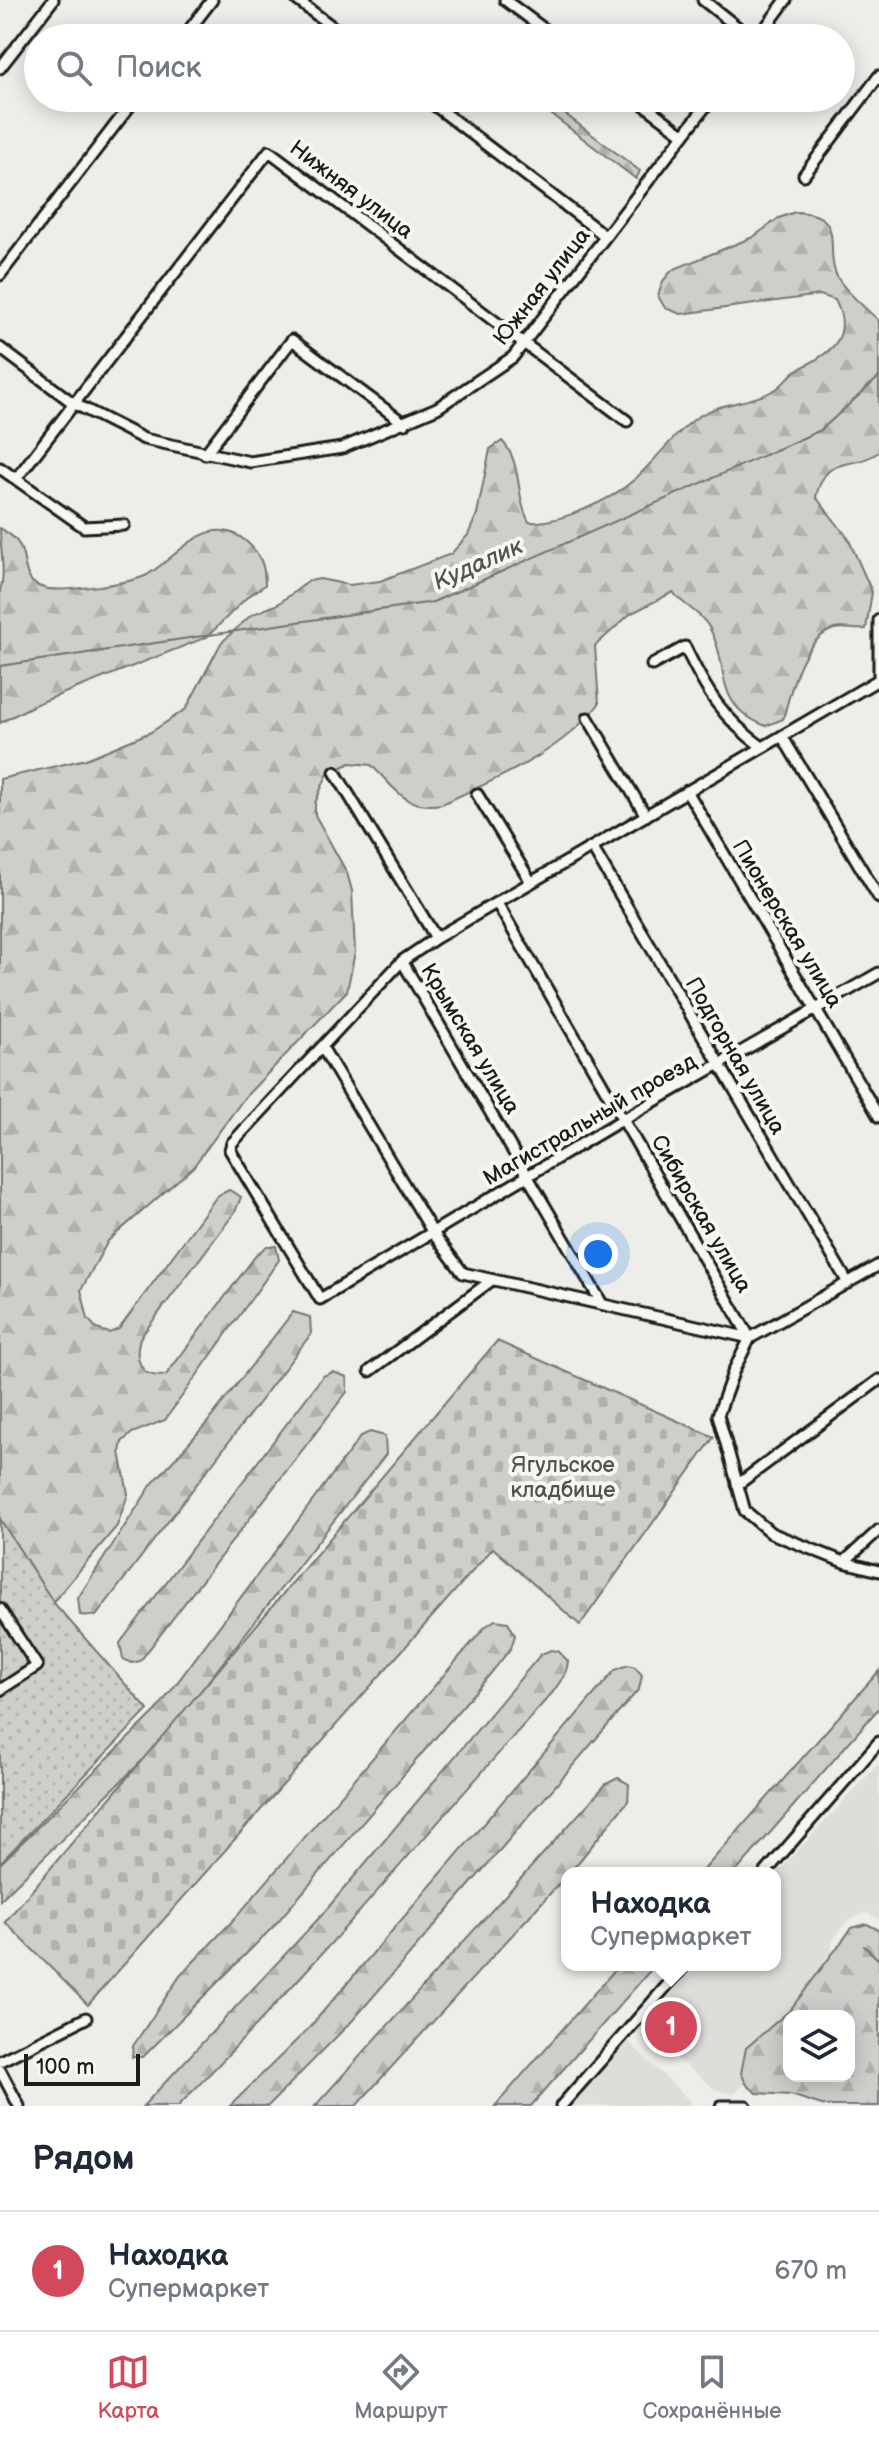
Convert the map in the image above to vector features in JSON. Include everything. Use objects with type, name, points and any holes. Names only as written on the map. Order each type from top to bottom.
[{"type":"street","points":[[33,24],[53,0]]},
{"type":"street","points":[[194,24],[212,0]]},
{"type":"street","points":[[297,0],[329,24]]},
{"type":"street","points":[[505,0],[537,24]]},
{"type":"street","points":[[703,0],[733,24]]},
{"type":"street","points":[[768,24],[786,0]]},
{"type":"street","points":[[2,61],[24,35]]},
{"type":"street","points":[[855,108],[879,76]]},
{"type":"street","points":[[0,275],[125,112]]},
{"type":"street","points":[[443,112],[605,236]]},
{"type":"street","points":[[654,112],[683,134]]},
{"type":"street","name":"Южная улица","points":[[0,348],[73,403],[144,439],[250,462],[342,448],[437,408],[513,357],[701,112]]},
{"type":"street","points":[[804,175],[852,112]]},
{"type":"street","name":"Нижняя улица","points":[[16,479],[269,151],[627,421]]},
{"type":"street","points":[[205,454],[292,340],[405,424]]},
{"type":"street","points":[[0,468],[84,527],[124,525]]},
{"type":"street","points":[[750,1338],[456,1270],[322,1047],[402,961],[436,938],[878,681],[879,620]]},
{"type":"street","points":[[652,665],[685,647],[708,696],[741,732],[762,747]]},
{"type":"street","points":[[588,718],[646,816]]},
{"type":"street","points":[[782,736],[879,898]]},
{"type":"street","points":[[335,772],[436,938]]},
{"type":"street","name":"Пионерская улица","points":[[687,791],[879,1117]]},
{"type":"street","points":[[477,794],[531,882]]},
{"type":"street","name":"Подгорная улица","points":[[592,847],[848,1283]]},
{"type":"street","name":"Сибирская улица","points":[[497,903],[625,1118],[750,1338]]},
{"type":"street","name":"Крымская улица","points":[[402,961],[530,1175],[601,1302]]},
{"type":"street","name":"Магистральный проезд","points":[[322,1047],[230,1147],[274,1228],[320,1299],[625,1118],[879,973]]},
{"type":"street","points":[[879,1265],[750,1338],[722,1398],[718,1415],[745,1511],[756,1522],[804,1548],[879,1571]]},
{"type":"street","points":[[370,1371],[492,1280]]},
{"type":"street","points":[[737,1485],[879,1380]]},
{"type":"street","points":[[844,1562],[879,1530]]},
{"type":"street","points":[[0,1609],[37,1666],[0,1690]]},
{"type":"street","points":[[770,1867],[879,1742]]},
{"type":"street","points":[[561,2106],[680,1971]]},
{"type":"street","points":[[0,2061],[86,2018]]},
{"type":"street","points":[[0,2070],[19,2106]]},
{"type":"street","points":[[721,2106],[746,2106]]},
{"type":"shaded area","points":[[879,1763],[879,1919],[866,1912],[845,1923],[832,1942],[829,2005],[811,2010],[783,2010],[783,2047],[734,2094],[716,2090],[640,2029],[693,1971],[781,1971],[781,1869]]},
{"type":"shaded area","points":[[628,2041],[692,2103],[689,2106],[571,2106]]},
{"type":"green space","points":[[548,112],[562,112],[640,171],[636,179]]},
{"type":"green space","points":[[795,212],[823,219],[829,227],[834,269],[839,280],[879,321],[879,452],[833,468],[820,483],[816,497],[848,538],[872,592],[866,629],[834,629],[819,638],[798,670],[783,719],[766,726],[748,717],[729,696],[716,642],[709,627],[673,592],[630,614],[595,646],[599,704],[583,722],[547,751],[506,774],[442,804],[429,805],[418,804],[401,795],[371,765],[350,763],[327,775],[315,803],[315,815],[347,873],[352,891],[355,952],[347,991],[245,1097],[193,1167],[108,1241],[81,1290],[88,1319],[97,1329],[109,1333],[119,1329],[217,1196],[229,1190],[241,1197],[235,1212],[140,1338],[138,1353],[141,1366],[150,1374],[166,1375],[257,1254],[267,1246],[276,1246],[279,1260],[165,1420],[132,1433],[122,1442],[120,1452],[128,1494],[117,1526],[53,1602],[0,1519],[0,779],[86,759],[151,732],[186,709],[221,643],[251,615],[278,604],[309,581],[320,579],[349,585],[380,581],[451,554],[468,535],[477,514],[490,449],[502,441],[513,459],[529,522],[541,522],[585,509],[625,487],[680,432],[705,412],[767,394],[779,387],[836,343],[842,325],[835,300],[820,295],[681,314],[665,308],[658,296],[663,281],[672,270],[753,237],[779,218]]},
{"type":"green space","points":[[0,528],[20,545],[29,578],[44,588],[80,588],[139,578],[159,567],[194,539],[220,531],[233,533],[252,547],[261,561],[265,585],[246,598],[207,637],[34,705],[0,723],[0,590],[3,569]]},
{"type":"green space","points":[[293,1312],[310,1317],[311,1334],[96,1616],[80,1615],[78,1598],[152,1484],[206,1424]]},
{"type":"green space","name":"Ягульское кладбище","points":[[497,1341],[714,1437],[580,1625],[493,1548],[88,2005],[5,1922]]},
{"type":"green space","points":[[333,1372],[347,1377],[347,1392],[140,1661],[132,1663],[123,1659],[120,1643],[323,1376]]},
{"type":"green space","points":[[370,1432],[385,1436],[386,1454],[160,1743],[0,1900],[0,1864],[156,1711],[361,1436]]},
{"type":"green space","points":[[0,1519],[53,1602],[148,1710],[0,1863]]},
{"type":"green space","points":[[495,1620],[508,1622],[515,1635],[511,1648],[491,1673],[273,1927],[143,2057],[132,2057],[133,2046],[180,1976],[238,1915],[485,1627]]},
{"type":"green space","points":[[558,1651],[568,1661],[566,1673],[553,1692],[322,1953],[178,2106],[143,2106],[321,1916],[541,1654]]},
{"type":"green space","points":[[628,1665],[635,1667],[642,1675],[639,1689],[353,2020],[268,2106],[230,2106],[309,2028],[615,1670]]},
{"type":"green space","points":[[879,1671],[879,1708],[740,1867],[706,1867]]},
{"type":"green space","points":[[618,1778],[629,1784],[628,1801],[577,1864],[574,1867],[561,1867],[561,1882],[356,2106],[315,2106],[606,1784]]},
{"type":"green space","points":[[867,1924],[879,1930],[879,2106],[825,2106],[791,2095],[757,2093],[747,2085],[741,2073],[746,2048],[783,2016],[783,2082],[855,2082],[855,2010],[790,2010],[852,1928]]},
{"type":"green space","points":[[614,1971],[650,1971],[531,2106],[495,2106]]},
{"type":"waterway","name":"Кудалик","points":[[0,666],[433,602],[821,430],[879,377]]},
{"type":"waterway","points":[[864,1946],[879,1960]]},
{"type":"place","name":"Находка","points":[[671,2027]]}]
